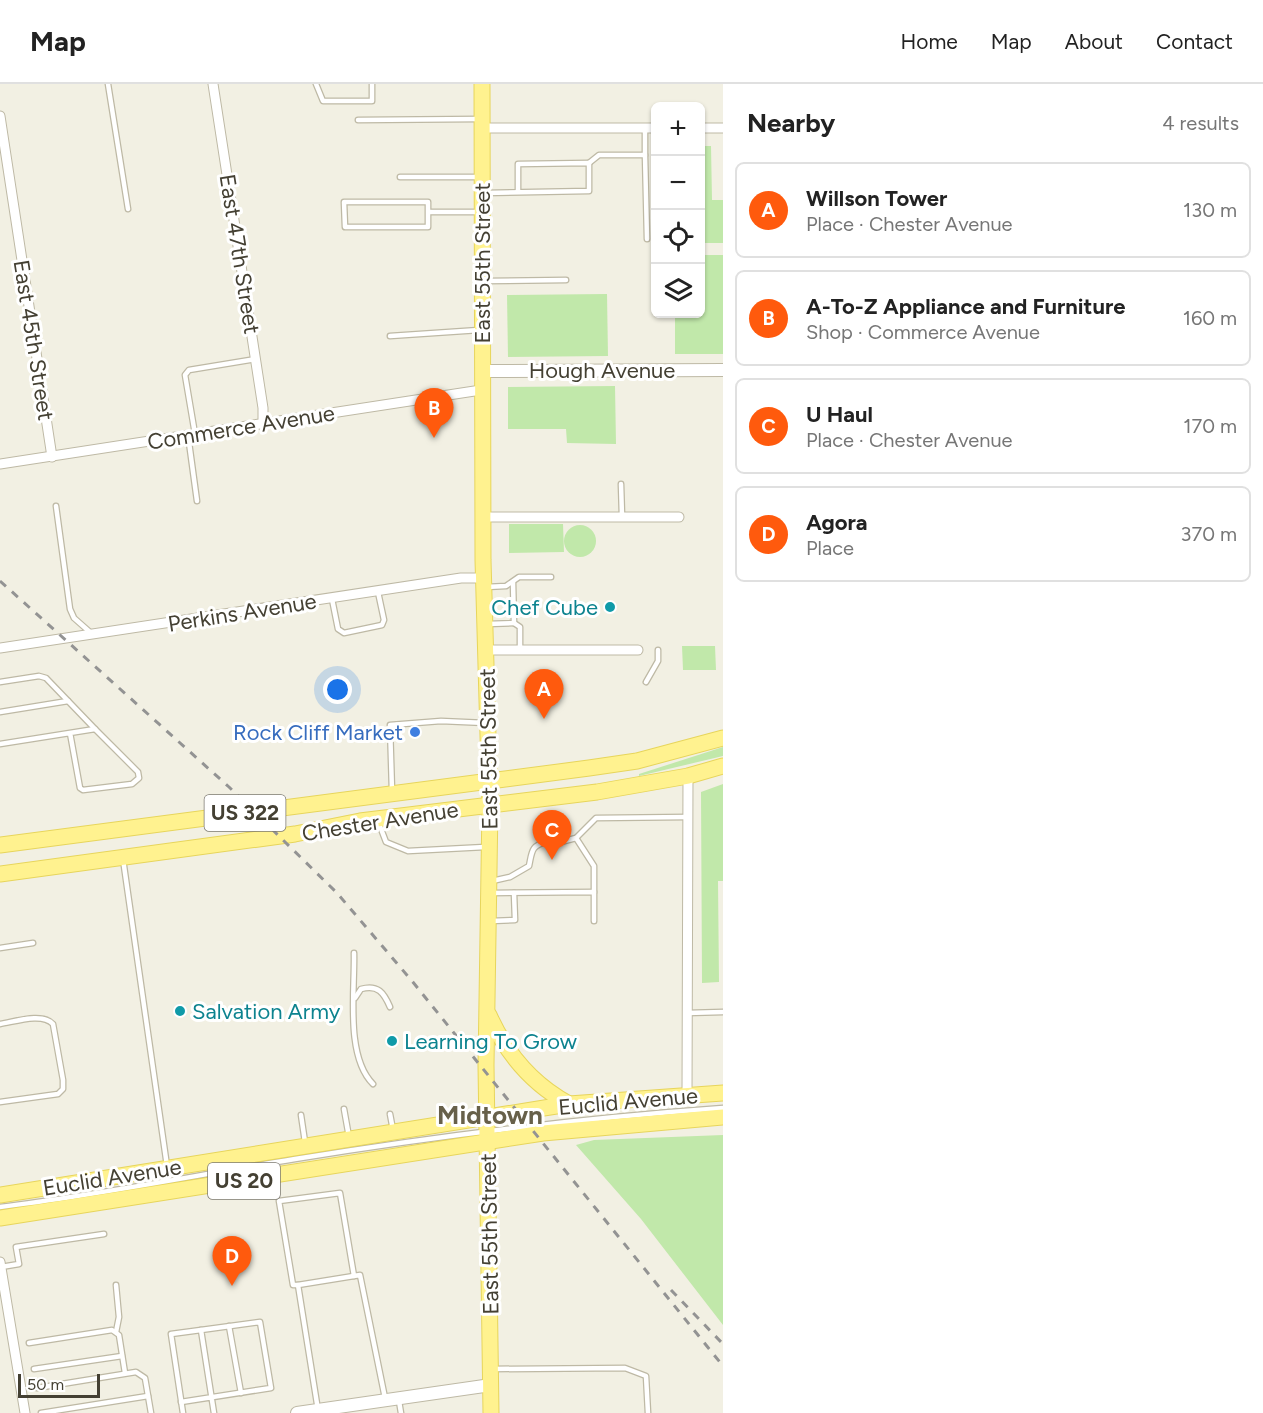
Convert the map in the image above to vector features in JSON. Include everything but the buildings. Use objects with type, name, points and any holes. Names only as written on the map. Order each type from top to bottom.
[{"type":"main road","name":"East 55th Street","points":[[482,84],[483,517],[490,805],[486,1009],[491,1413]]},
{"type":"main road","name":"Chester Avenue","points":[[0,845],[637,761],[723,738]]},
{"type":"main road","name":"Chester Avenue","points":[[0,874],[295,834],[378,819],[597,792],[688,776],[723,766]]},
{"type":"main road","points":[[486,1009],[501,1042],[527,1073],[550,1094],[569,1104]]},
{"type":"main road","name":"Euclid Avenue","points":[[0,1218],[487,1131],[569,1104],[723,1094]]},
{"type":"main road","name":"Euclid Avenue","points":[[0,1195],[393,1133],[554,1132],[723,1118]]},
{"type":"street","name":"East 47th Street","points":[[213,84],[256,359],[263,424]]},
{"type":"street","name":"East 45th Street","points":[[0,116],[52,457]]},
{"type":"street","points":[[483,124],[651,128]]},
{"type":"street","points":[[705,128],[723,128]]},
{"type":"street","name":"Hough Avenue","points":[[482,371],[723,369]]},
{"type":"street","name":"Commerce Avenue","points":[[0,464],[482,390]]},
{"type":"street","points":[[483,517],[679,517]]},
{"type":"street","name":"Perkins Avenue","points":[[0,648],[461,578],[484,583]]},
{"type":"street","points":[[486,650],[638,650]]},
{"type":"street","points":[[687,1095],[688,776]]},
{"type":"street","points":[[0,1262],[24,1413]]},
{"type":"street","points":[[297,1413],[370,1408],[385,1400],[491,1385]]},
{"type":"lane","points":[[108,84],[128,209]]},
{"type":"lane","points":[[316,84],[323,101],[372,101],[372,84]]},
{"type":"lane","points":[[357,120],[483,124]]},
{"type":"lane","points":[[645,128],[647,239]]},
{"type":"lane","points":[[518,192],[518,164],[589,163],[598,154],[645,155]]},
{"type":"lane","points":[[400,177],[483,185],[518,192],[590,191],[589,163]]},
{"type":"lane","points":[[344,202],[428,202],[428,212],[428,227],[345,227],[344,202]]},
{"type":"lane","points":[[428,212],[483,212]]},
{"type":"lane","points":[[482,281],[566,280]]},
{"type":"lane","points":[[390,336],[482,330]]},
{"type":"lane","points":[[197,501],[185,375],[189,370],[256,359]]},
{"type":"lane","points":[[621,484],[622,516]]},
{"type":"lane","points":[[56,506],[70,609],[74,618],[93,634]]},
{"type":"lane","points":[[484,583],[506,586],[519,577],[551,577]]},
{"type":"lane","points":[[513,582],[514,623]]},
{"type":"lane","points":[[332,599],[338,629],[344,633],[382,625],[384,620],[378,592]]},
{"type":"lane","points":[[485,624],[514,623],[520,627],[520,650]]},
{"type":"lane","points":[[646,682],[658,661],[658,650]]},
{"type":"lane","points":[[0,682],[39,676],[46,678],[138,772],[135,782],[82,790],[70,733]]},
{"type":"lane","points":[[0,712],[68,701]]},
{"type":"lane","points":[[392,794],[390,725],[441,721],[488,723]]},
{"type":"lane","points":[[0,744],[95,729]]},
{"type":"lane","points":[[557,843],[576,838],[596,818],[688,817]]},
{"type":"lane","points":[[378,819],[386,842],[408,851],[489,847]]},
{"type":"lane","points":[[576,838],[594,866],[594,921]]},
{"type":"lane","points":[[489,887],[529,866],[532,848],[537,844],[547,842]]},
{"type":"lane","points":[[123,857],[168,1169]]},
{"type":"lane","points":[[489,887],[514,893],[594,892]]},
{"type":"lane","points":[[488,921],[515,920],[514,893]]},
{"type":"lane","points":[[0,948],[33,943]]},
{"type":"lane","points":[[354,953],[353,1000],[360,1065],[373,1084]]},
{"type":"lane","points":[[353,1000],[361,989],[373,987],[384,994],[390,1007]]},
{"type":"lane","points":[[687,1013],[723,1012]]},
{"type":"lane","points":[[0,1024],[41,1018],[50,1020],[53,1024],[63,1089],[58,1094],[0,1102]]},
{"type":"lane","points":[[0,1207],[124,1190],[297,1158],[487,1131],[624,1114],[723,1108]]},
{"type":"lane","points":[[344,1109],[349,1140]]},
{"type":"lane","points":[[390,1114],[393,1133]]},
{"type":"lane","points":[[301,1115],[306,1147]]},
{"type":"lane","points":[[354,1276],[340,1193],[279,1201],[293,1286],[298,1285],[354,1276],[360,1275],[385,1400]]},
{"type":"lane","points":[[1,1267],[19,1264],[16,1247],[104,1234]]},
{"type":"lane","points":[[298,1285],[318,1410]]},
{"type":"lane","points":[[116,1286],[119,1317],[116,1332],[125,1374]]},
{"type":"lane","points":[[181,1402],[271,1388],[260,1322],[171,1334],[181,1402],[183,1413]]},
{"type":"lane","points":[[229,1326],[241,1393]]},
{"type":"lane","points":[[201,1330],[214,1413]]},
{"type":"lane","points":[[29,1343],[116,1332]]},
{"type":"lane","points":[[34,1370],[122,1356]]},
{"type":"lane","points":[[491,1369],[625,1368],[637,1371],[646,1376],[648,1413]]},
{"type":"lane","points":[[37,1388],[125,1374],[141,1374],[145,1378],[151,1413]]},
{"type":"lane","points":[[41,1413],[148,1395]]},
{"type":"lane","points":[[399,1398],[401,1413]]},
{"type":"green space","points":[[705,146],[711,146],[712,200],[723,200],[723,243],[705,243]]},
{"type":"green space","points":[[705,255],[723,255],[723,354],[675,354],[675,318],[705,318]]},
{"type":"green space","points":[[607,294],[608,356],[508,357],[507,295]]},
{"type":"green space","points":[[615,386],[616,444],[567,443],[566,429],[508,429],[508,387]]},
{"type":"green space","points":[[509,524],[563,524],[564,552],[509,553]]},
{"type":"green space","points":[[580,525],[591,530],[596,541],[591,552],[580,557],[569,552],[564,541],[569,530]]},
{"type":"green space","points":[[682,646],[715,646],[716,670],[683,670]]},
{"type":"green space","points":[[723,747],[723,756],[639,776],[639,774]]},
{"type":"green space","points":[[723,784],[723,881],[718,881],[719,982],[702,983],[701,792]]},
{"type":"green space","points":[[723,1135],[723,1325],[641,1219],[576,1145],[594,1140]]},
{"type":"railway","points":[[0,581],[229,787],[337,893],[412,981],[723,1366]]},
{"type":"railway","points":[[671,1290],[723,1344]]},
{"type":"place","name":"A-To-Z Appliance and Furniture","points":[[434,438]]},
{"type":"place","name":"Chef Cube","points":[[610,607]]},
{"type":"place","name":"Willson Tower","points":[[544,719]]},
{"type":"place","name":"Rock Cliff Market","points":[[415,732]]},
{"type":"place","name":"U Haul","points":[[552,860]]},
{"type":"place","name":"Salvation Army","points":[[180,1011]]},
{"type":"place","name":"Learning To Grow","points":[[392,1041]]},
{"type":"place","name":"Agora","points":[[232,1286]]},
{"type":"district","name":"Midtown","points":[[490,1115]]}]
